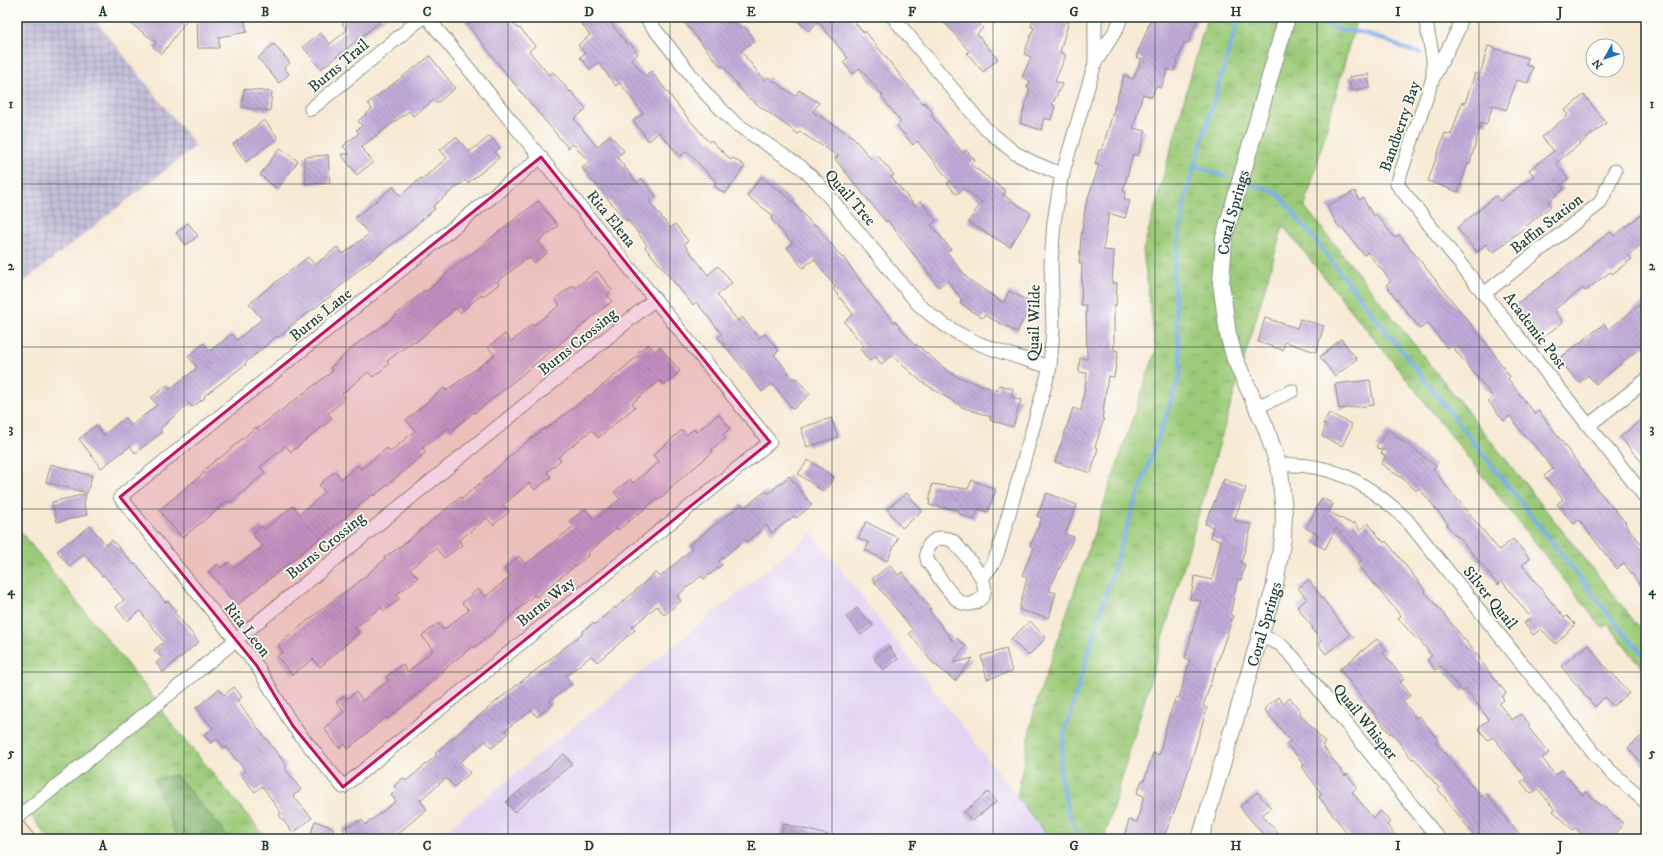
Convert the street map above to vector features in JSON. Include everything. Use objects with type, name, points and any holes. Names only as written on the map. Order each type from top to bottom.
[{"type":"main road","points":[[17,829],[25,839]]},
{"type":"street","name":"Burns Trail","points":[[311,110],[423,17]]},
{"type":"street","name":"Rita Elena","points":[[427,17],[770,442]]},
{"type":"street","name":"Quail Tree","points":[[645,17],[707,95],[735,123],[801,167],[817,182],[919,305],[933,318],[949,330],[984,347],[1050,367]]},
{"type":"street","points":[[893,17],[985,128],[1015,153],[1063,175]]},
{"type":"street","name":"Quail Wilde","points":[[982,578],[993,564],[999,549],[1050,367],[1053,330],[1051,266],[1053,229],[1063,175],[1095,63],[1096,17]]},
{"type":"street","name":"Quail Wilde","points":[[1095,63],[1117,28],[1121,17]]},
{"type":"street","name":"Coral Springs","points":[[1200,839],[1274,588],[1283,538],[1284,512],[1278,465],[1266,428],[1235,359],[1228,334],[1221,283],[1224,238],[1287,17]]},
{"type":"street","name":"Bandberry Bay","points":[[1425,17],[1433,58],[1433,78]]},
{"type":"street","name":"Bandberry Bay","points":[[1397,184],[1433,78],[1459,28],[1460,17]]},
{"type":"street","name":"Burns Lane","points":[[120,497],[541,157]]},
{"type":"street","name":"Baffin Station","points":[[1485,293],[1600,203],[1615,171]]},
{"type":"street","name":"Academic Post","points":[[1397,184],[1485,293],[1646,498]]},
{"type":"street","name":"Burns Crossing","points":[[17,818],[655,299]]},
{"type":"street","points":[[1589,425],[1646,380]]},
{"type":"street","points":[[1257,407],[1292,391]]},
{"type":"street","name":"Burns Way","points":[[343,786],[770,442]]},
{"type":"street","name":"Silver Quail","points":[[1278,465],[1301,464],[1317,466],[1337,473],[1374,492],[1406,519],[1594,753],[1609,770],[1646,802]]},
{"type":"street","name":"Rita Leon","points":[[120,497],[236,640],[256,666],[293,726],[343,786]]},
{"type":"street","points":[[939,538],[949,539],[982,578],[986,588],[982,598],[973,604],[962,603],[928,562],[926,557],[927,547],[934,540],[939,538]]},
{"type":"street","name":"Quail Whisper","points":[[1259,635],[1280,644],[1293,657],[1439,839]]},
{"type":"highlighted area","points":[[541,157],[770,442],[343,787],[293,726],[257,666],[120,497]]},
{"type":"shaded area","points":[[17,17],[93,17],[196,146],[17,287]]},
{"type":"shaded area","points":[[812,533],[1050,839],[435,839]]},
{"type":"green space","points":[[1207,17],[1357,17],[1305,207],[1646,636],[1646,673],[1608,624],[1602,628],[1401,372],[1283,226],[1104,839],[1050,839],[1017,797],[1034,710],[1156,350],[1143,251]]},
{"type":"green space","points":[[17,527],[151,694],[166,717],[267,839],[230,839],[176,775],[154,779],[178,839],[49,839],[17,798]]},
{"type":"green space","points":[[176,775],[230,839],[178,839],[154,779]]},
{"type":"building","points":[[122,17],[189,17],[162,54],[153,47],[156,42]]},
{"type":"building","points":[[244,17],[247,32],[219,37],[219,48],[198,48],[197,19]]},
{"type":"building","points":[[351,17],[386,17],[321,69],[303,47],[320,33],[330,44],[347,30],[342,24]]},
{"type":"building","points":[[462,17],[508,17],[518,29],[520,28],[535,46],[529,51],[549,75],[553,72],[586,109],[574,119],[597,147],[610,135],[624,151],[617,157],[637,183],[642,179],[656,196],[649,201],[670,228],[675,224],[688,241],[684,244],[708,275],[718,266],[732,283],[717,295],[738,321],[742,317],[759,338],[765,334],[779,351],[774,354],[793,379],[796,378],[810,394],[793,409],[772,384],[762,392],[718,337],[722,334],[696,302],[693,305],[645,247],[647,245],[627,219],[626,221],[582,168],[589,162],[573,144],[568,148],[507,75]]},
{"type":"building","points":[[576,17],[606,17],[628,45],[630,43],[638,54],[631,59],[645,76],[651,71],[687,117],[709,142],[711,140],[731,160],[733,158],[745,166],[725,194],[714,186],[716,182],[687,151],[680,156],[659,132],[649,141],[633,121],[643,113],[620,83],[616,86],[598,62],[590,69],[580,57],[585,53],[578,45],[590,35]]},
{"type":"building","points":[[690,17],[726,17],[733,24],[736,22],[741,28],[744,26],[755,40],[741,51],[765,81],[768,77],[795,96],[799,90],[819,103],[813,112],[852,136],[872,160],[877,155],[894,175],[891,177],[915,206],[921,201],[936,221],[931,225],[951,249],[947,252],[968,279],[1003,303],[1009,291],[1032,303],[1017,332],[984,315],[982,318],[960,303],[962,300],[947,280],[939,287],[887,220],[886,222],[835,159],[838,156],[800,132],[798,134],[746,96],[723,66],[721,67],[684,22]]},
{"type":"building","points":[[794,17],[850,17],[864,33],[865,31],[923,104],[924,102],[933,113],[931,115],[963,153],[966,150],[975,160],[970,164],[1006,191],[1003,195],[1031,213],[1010,247],[968,222],[982,202],[963,189],[956,194],[947,183],[950,181],[917,141],[913,145],[897,126],[901,122],[882,97],[883,96],[860,68],[853,74],[843,62],[848,58],[818,21],[809,31]]},
{"type":"building","points":[[940,17],[973,17],[983,28],[977,34],[998,59],[983,72],[967,53],[969,51]]},
{"type":"building","points":[[1034,17],[1070,17],[1060,52],[1066,55],[1055,81],[1062,84],[1052,105],[1055,106],[1051,120],[1044,118],[1041,130],[1020,123],[1030,89],[1027,88],[1030,81],[1022,77],[1031,57],[1024,54],[1034,27],[1031,27]]},
{"type":"building","points":[[1152,17],[1189,17],[1197,20],[1188,43],[1184,42],[1174,71],[1168,69],[1161,88],[1156,86],[1152,97],[1143,94],[1133,128],[1146,131],[1138,156],[1133,154],[1123,191],[1126,192],[1124,199],[1130,201],[1125,218],[1109,213],[1103,250],[1114,251],[1112,283],[1117,283],[1116,306],[1114,306],[1114,350],[1118,351],[1114,377],[1108,376],[1102,419],[1104,419],[1095,447],[1098,448],[1091,473],[1055,462],[1073,408],[1081,411],[1087,373],[1079,372],[1080,358],[1087,359],[1086,305],[1081,305],[1082,263],[1079,263],[1081,237],[1086,204],[1099,165],[1095,164],[1099,150],[1102,150],[1124,75],[1133,79],[1142,59],[1136,57]]},
{"type":"building","points":[[274,44],[290,63],[284,68],[289,74],[279,83],[258,58]]},
{"type":"building","points":[[1488,46],[1528,58],[1526,65],[1533,67],[1528,83],[1517,80],[1506,110],[1493,105],[1486,125],[1481,123],[1470,163],[1468,163],[1458,192],[1428,181],[1445,133],[1451,135],[1462,102],[1465,103],[1475,73],[1480,75]]},
{"type":"building","points":[[430,56],[455,88],[437,103],[434,100],[413,116],[409,111],[361,147],[373,162],[357,175],[341,154],[350,154],[343,146],[359,133],[356,130],[362,126],[358,121],[372,109],[368,103]]},
{"type":"building","points":[[1368,74],[1370,88],[1351,90],[1349,77]]},
{"type":"building","points":[[244,89],[272,92],[270,111],[242,107]]},
{"type":"building","points":[[1584,95],[1606,123],[1556,163],[1568,179],[1561,185],[1564,189],[1548,202],[1551,206],[1493,253],[1486,244],[1477,252],[1457,228],[1496,196],[1500,201],[1534,176],[1529,170],[1554,151],[1542,137],[1568,115],[1564,111]]},
{"type":"building","points":[[264,120],[278,138],[246,162],[233,144]]},
{"type":"building","points":[[490,136],[500,148],[495,152],[499,158],[468,183],[465,180],[433,206],[435,209],[361,268],[331,294],[332,295],[288,328],[289,329],[278,338],[277,336],[245,363],[246,364],[204,396],[205,398],[192,407],[189,403],[160,429],[162,432],[151,441],[135,453],[130,446],[101,468],[79,439],[96,425],[103,435],[125,418],[131,426],[157,405],[151,398],[167,385],[170,389],[197,368],[188,356],[204,343],[210,351],[232,334],[237,340],[262,319],[249,304],[266,290],[308,257],[315,265],[337,247],[343,254],[369,234],[355,218],[393,187],[400,196],[421,178],[422,179],[447,158],[440,150],[456,137],[469,152]]},
{"type":"building","points":[[280,148],[298,161],[278,189],[260,175]]},
{"type":"building","points":[[328,155],[330,183],[306,184],[304,157]]},
{"type":"building","points":[[761,177],[789,198],[814,226],[816,225],[842,258],[843,257],[873,298],[894,322],[895,321],[915,346],[916,344],[944,368],[958,377],[998,391],[999,385],[1013,389],[1011,397],[1021,400],[1013,427],[990,420],[991,417],[962,407],[922,382],[892,356],[881,364],[876,357],[870,361],[860,349],[864,346],[844,322],[853,314],[833,289],[835,287],[814,259],[803,268],[787,248],[792,243],[771,219],[774,216],[747,196]]},
{"type":"building","points":[[1355,191],[1359,200],[1363,198],[1373,216],[1376,214],[1395,238],[1399,235],[1422,263],[1492,351],[1510,377],[1508,379],[1535,414],[1539,411],[1597,489],[1626,523],[1625,524],[1646,550],[1646,593],[1624,563],[1617,569],[1579,520],[1574,524],[1557,504],[1563,499],[1544,476],[1553,469],[1510,416],[1504,421],[1488,401],[1493,397],[1451,345],[1447,348],[1428,323],[1420,329],[1386,285],[1391,281],[1367,252],[1364,255],[1342,227],[1339,228],[1327,206]]},
{"type":"building","points":[[538,201],[558,226],[538,242],[547,253],[534,263],[530,258],[525,260],[497,282],[499,284],[482,297],[481,295],[460,313],[456,308],[415,343],[413,341],[387,361],[389,364],[373,377],[368,372],[342,394],[345,399],[328,413],[332,419],[291,452],[286,446],[260,467],[265,473],[230,503],[228,501],[182,538],[159,510],[256,427],[257,429],[333,371],[330,368],[359,342],[382,327],[425,290],[426,292],[457,265]]},
{"type":"building","points":[[1646,211],[1646,241],[1628,255],[1632,259],[1612,274],[1610,272],[1585,291],[1583,288],[1554,310],[1563,322],[1543,337],[1517,304],[1610,232],[1614,236]]},
{"type":"building","points":[[188,223],[198,236],[186,245],[176,233]]},
{"type":"building","points":[[597,271],[612,290],[607,295],[612,301],[475,413],[474,412],[451,431],[448,428],[422,448],[426,452],[412,464],[237,605],[209,572],[218,564],[221,568],[229,562],[234,568],[263,546],[252,534],[261,526],[264,530],[293,506],[300,514],[325,492],[319,485],[335,471],[341,479],[358,465],[361,469],[387,448],[390,452],[415,431],[406,420],[444,388],[446,391],[495,355],[488,347],[505,334],[511,342],[532,324],[533,326],[560,305],[555,299],[573,285],[575,288]]},
{"type":"building","points":[[1646,300],[1646,343],[1596,384],[1588,375],[1579,383],[1559,359],[1604,324],[1608,330]]},
{"type":"building","points":[[1265,318],[1297,328],[1300,319],[1324,326],[1316,352],[1285,342],[1283,350],[1258,342]]},
{"type":"building","points":[[1341,339],[1357,359],[1335,376],[1320,357]]},
{"type":"building","points":[[648,344],[655,351],[660,347],[680,371],[664,385],[660,381],[632,403],[635,407],[598,438],[592,430],[558,457],[561,460],[547,472],[551,477],[535,490],[529,483],[503,505],[509,512],[493,525],[487,518],[459,540],[462,545],[444,558],[436,548],[410,569],[418,578],[396,595],[399,599],[384,611],[381,607],[355,628],[359,633],[320,667],[313,659],[292,675],[277,656],[283,652],[278,645],[332,601],[355,585],[385,559],[384,557],[396,550],[461,497],[462,499],[524,444],[545,428],[546,429],[589,395],[590,396],[639,355],[637,353]]},
{"type":"building","points":[[1370,380],[1374,405],[1339,409],[1335,384]]},
{"type":"building","points":[[1329,413],[1351,424],[1351,428],[1342,446],[1322,436],[1326,425],[1323,424]]},
{"type":"building","points":[[718,414],[730,428],[723,435],[726,438],[711,450],[713,452],[671,487],[672,488],[658,500],[657,499],[618,530],[617,528],[588,553],[589,555],[536,597],[534,595],[485,639],[474,648],[473,646],[442,671],[443,672],[388,719],[386,717],[348,749],[345,744],[339,748],[324,728],[344,712],[336,702],[344,696],[347,699],[356,692],[363,701],[389,680],[386,677],[402,664],[408,672],[433,650],[422,636],[438,623],[443,630],[469,610],[462,603],[478,589],[485,597],[510,577],[504,569],[519,556],[526,564],[574,526],[569,521],[585,509],[594,520],[620,499],[614,492],[630,479],[633,483],[659,462],[653,455],[682,430],[686,435],[694,429],[696,432]]},
{"type":"building","points":[[1646,416],[1646,467],[1620,437]]},
{"type":"building","points":[[831,418],[838,437],[807,447],[801,428]]},
{"type":"building","points":[[1388,430],[1436,466],[1433,470],[1499,550],[1513,539],[1530,559],[1522,565],[1564,618],[1567,616],[1575,624],[1556,644],[1541,629],[1533,635],[1524,623],[1531,618],[1502,581],[1498,585],[1458,536],[1457,537],[1447,525],[1448,524],[1419,488],[1416,491],[1406,481],[1381,464],[1386,457],[1381,453],[1383,451],[1376,447]]},
{"type":"building","points":[[808,460],[834,477],[824,492],[798,474]]},
{"type":"building","points":[[51,464],[92,476],[87,493],[46,482]]},
{"type":"building","points":[[789,476],[812,505],[796,518],[794,516],[772,533],[766,525],[746,542],[744,540],[719,561],[722,565],[704,579],[701,576],[677,596],[681,601],[664,615],[657,606],[632,627],[635,630],[597,662],[591,656],[566,676],[572,684],[550,701],[552,704],[537,717],[532,710],[505,730],[508,734],[492,748],[486,741],[460,762],[470,773],[454,787],[446,778],[420,800],[427,809],[391,839],[348,839],[343,828],[362,820],[365,825],[396,801],[391,795],[397,790],[394,786],[403,778],[406,781],[437,755],[435,753],[498,700],[583,633],[582,632],[593,623],[594,625],[615,607],[616,608],[656,572],[660,577],[692,549],[689,545],[742,504],[745,507],[766,491],[768,494]]},
{"type":"building","points":[[1224,479],[1246,488],[1234,520],[1252,525],[1241,563],[1245,564],[1241,580],[1238,579],[1230,615],[1233,616],[1203,706],[1207,708],[1182,792],[1163,839],[1132,839],[1124,837],[1129,820],[1137,822],[1144,796],[1137,793],[1142,780],[1144,781],[1153,753],[1159,755],[1169,716],[1176,697],[1179,698],[1190,660],[1185,658],[1201,601],[1190,599],[1195,576],[1212,580],[1221,541],[1210,537],[1213,527],[1205,524]]},
{"type":"building","points":[[972,480],[996,490],[987,512],[978,509],[974,520],[958,513],[959,510],[929,505],[932,484],[968,489]]},
{"type":"building","points":[[907,493],[922,511],[902,528],[887,509]]},
{"type":"building","points":[[1047,493],[1077,505],[1065,534],[1074,537],[1049,591],[1056,593],[1049,618],[1019,610],[1027,578],[1022,575],[1034,548],[1030,546],[1042,518],[1037,516]]},
{"type":"building","points":[[86,494],[84,504],[87,515],[57,522],[52,502]]},
{"type":"building","points":[[1322,498],[1333,504],[1329,512],[1352,524],[1354,522],[1360,530],[1368,523],[1384,543],[1386,541],[1426,591],[1425,592],[1480,658],[1479,659],[1506,693],[1502,697],[1504,700],[1499,704],[1512,720],[1521,714],[1530,725],[1528,727],[1549,753],[1542,758],[1555,775],[1562,770],[1582,795],[1586,792],[1624,824],[1611,839],[1588,839],[1575,828],[1573,830],[1553,811],[1555,810],[1538,789],[1531,794],[1521,782],[1526,778],[1493,737],[1488,740],[1478,728],[1489,720],[1466,689],[1462,692],[1441,666],[1435,670],[1427,660],[1432,656],[1418,638],[1416,639],[1398,618],[1401,616],[1357,564],[1362,560],[1336,528],[1325,549],[1314,543],[1318,535],[1306,528]]},
{"type":"building","points":[[866,522],[898,538],[887,561],[865,550],[869,543],[858,538]]},
{"type":"building","points":[[90,526],[106,545],[112,540],[134,565],[136,564],[165,602],[168,601],[176,611],[174,612],[199,642],[163,672],[156,663],[162,658],[154,650],[164,642],[140,611],[127,621],[116,607],[124,600],[104,575],[102,576],[84,554],[69,566],[57,551]]},
{"type":"building","points":[[890,565],[898,575],[902,572],[931,609],[929,610],[953,641],[956,638],[966,646],[953,663],[973,658],[955,681],[931,661],[909,633],[913,630],[872,579]]},
{"type":"building","points":[[1309,580],[1350,635],[1326,654],[1318,644],[1321,641],[1312,629],[1313,628],[1297,607],[1307,599],[1298,588]]},
{"type":"building","points":[[857,608],[873,626],[861,635],[846,617]]},
{"type":"building","points":[[1030,621],[1046,638],[1028,656],[1011,639]]},
{"type":"building","points":[[1377,639],[1386,650],[1383,653],[1404,679],[1400,682],[1411,695],[1403,701],[1416,718],[1419,716],[1438,740],[1435,742],[1481,797],[1486,793],[1523,839],[1477,839],[1438,789],[1439,788],[1414,758],[1412,759],[1391,732],[1390,734],[1340,669]]},
{"type":"building","points":[[1588,645],[1610,673],[1611,672],[1629,693],[1613,706],[1605,697],[1595,707],[1561,666]]},
{"type":"building","points":[[889,647],[898,659],[883,670],[874,659]]},
{"type":"building","points":[[1006,649],[1012,672],[987,679],[981,656]]},
{"type":"building","points":[[234,687],[242,697],[237,701],[287,766],[285,768],[301,790],[293,796],[312,818],[293,833],[279,815],[281,813],[262,786],[255,792],[241,775],[246,771],[226,747],[224,748],[217,739],[211,743],[204,735],[213,728],[196,708],[219,689],[224,695]]},
{"type":"building","points":[[1278,697],[1283,704],[1290,698],[1301,712],[1299,713],[1325,742],[1322,745],[1345,776],[1347,774],[1357,787],[1352,792],[1373,818],[1381,811],[1390,822],[1387,825],[1399,839],[1352,839],[1319,797],[1322,794],[1302,767],[1305,765],[1287,744],[1291,741],[1264,709]]},
{"type":"building","points":[[1646,732],[1646,768],[1628,748]]},
{"type":"building","points":[[564,754],[572,764],[514,812],[506,802]]},
{"type":"building","points":[[988,792],[996,802],[972,821],[964,812]]},
{"type":"building","points":[[1257,792],[1271,808],[1262,815],[1283,839],[1267,839],[1240,807]]},
{"type":"building","points":[[315,821],[334,828],[330,839],[309,839]]},
{"type":"building","points":[[784,824],[828,835],[827,839],[780,839]]},
{"type":"waterway","points":[[1080,839],[1068,812],[1060,772],[1064,734],[1124,535],[1181,372],[1173,276],[1186,195],[1239,17]]},
{"type":"waterway","points":[[1309,17],[1339,30],[1360,32],[1385,40],[1410,51],[1421,53]]},
{"type":"waterway","points":[[1318,21],[1333,17]]},
{"type":"waterway","points":[[1194,166],[1225,176]]},
{"type":"waterway","points":[[1253,185],[1278,193],[1625,635],[1646,658]]}]
